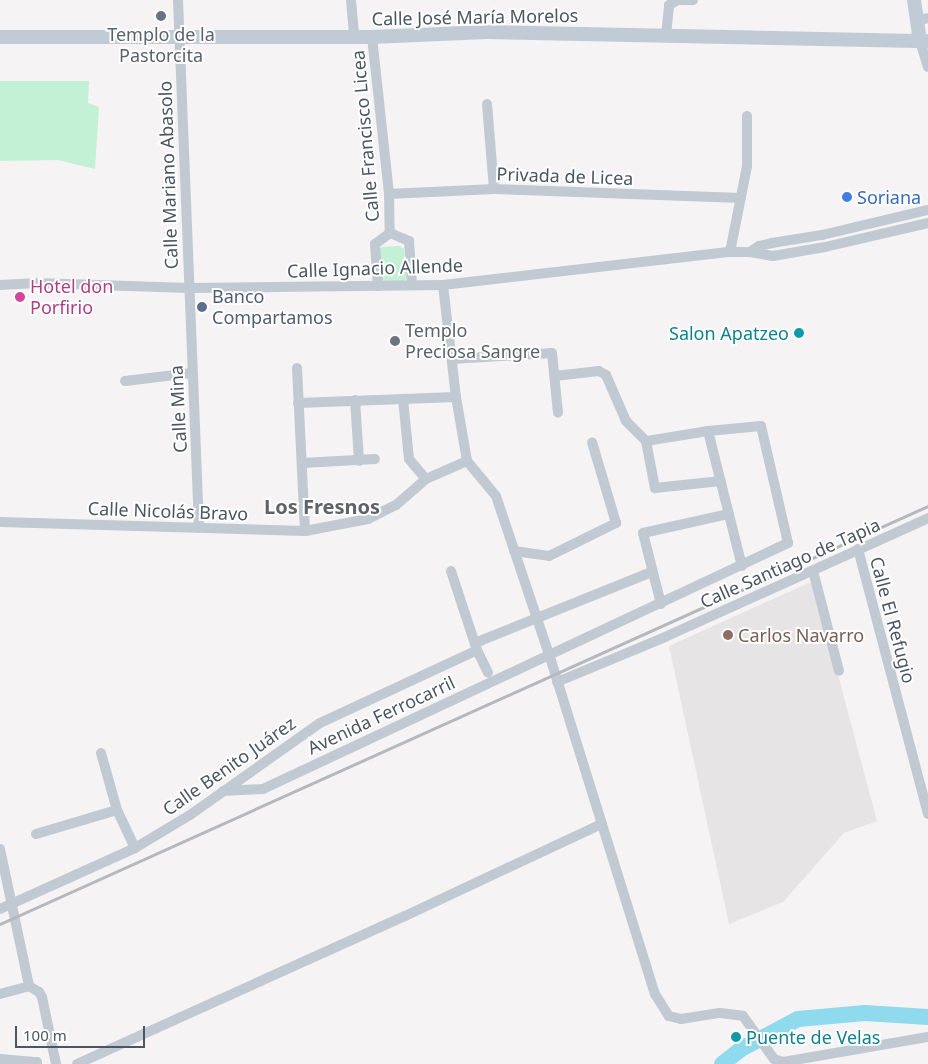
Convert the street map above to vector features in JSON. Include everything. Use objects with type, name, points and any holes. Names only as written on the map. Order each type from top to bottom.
[{"type":"street","name":"Calle Mariano Abasolo","points":[[178,0],[189,288]]},
{"type":"street","points":[[351,0],[354,37]]},
{"type":"street","points":[[666,35],[669,5],[678,0],[693,0]]},
{"type":"street","points":[[914,0],[924,20]]},
{"type":"street","points":[[922,0],[928,67]]},
{"type":"street","name":"Calle José María Morelos","points":[[0,37],[372,37],[487,32],[666,35],[925,44]]},
{"type":"street","name":"Calle Francisco Licea","points":[[372,37],[388,194],[390,233]]},
{"type":"street","points":[[487,104],[494,189]]},
{"type":"street","points":[[730,252],[747,166],[747,116]]},
{"type":"street","name":"Privada de Licea","points":[[388,194],[494,189],[741,198]]},
{"type":"street","name":"Calle Ignacio Allende","points":[[750,252],[766,245],[822,235],[928,210]]},
{"type":"street","name":"Calle Ignacio Allende","points":[[0,285],[37,283],[189,288],[443,285],[730,252],[750,252],[761,255],[782,254],[824,247],[928,223]]},
{"type":"street","name":"Calle Francisco Licea","points":[[390,233],[409,241],[412,284]]},
{"type":"street","name":"Calle Francisco Licea","points":[[378,286],[375,244],[390,233]]},
{"type":"street","points":[[443,285],[456,396],[467,461],[496,496],[549,654],[655,994],[669,1016],[681,1019],[720,1013],[743,1016],[774,1058],[783,1062],[928,1037]]},
{"type":"street","name":"Calle Mina","points":[[189,288],[199,528]]},
{"type":"street","points":[[452,359],[552,353],[558,413]]},
{"type":"street","points":[[296,368],[305,531]]},
{"type":"street","points":[[554,376],[599,371],[606,375],[626,421],[646,441],[655,488],[721,481]]},
{"type":"street","points":[[126,382],[192,373]]},
{"type":"street","points":[[298,402],[456,396]]},
{"type":"street","points":[[402,399],[409,459],[426,479]]},
{"type":"street","points":[[355,400],[358,461]]},
{"type":"street","name":"Avenida Ferrocarril","points":[[223,791],[263,789],[788,543],[761,426],[708,431]]},
{"type":"street","points":[[646,441],[708,431],[742,566]]},
{"type":"street","points":[[514,551],[549,556],[616,524],[592,442]]},
{"type":"street","points":[[302,463],[375,460]]},
{"type":"street","name":"Calle Nicolás Bravo","points":[[0,522],[305,531],[368,519],[396,505],[426,479],[467,461]]},
{"type":"street","points":[[661,604],[643,533],[729,514]]},
{"type":"street","name":"Calle Santiago de Tapia","points":[[557,682],[665,637],[928,518]]},
{"type":"street","name":"Calle El Refugio","points":[[858,549],[928,814]]},
{"type":"street","points":[[813,570],[839,671]]},
{"type":"street","points":[[451,571],[476,646],[488,672]]},
{"type":"street","name":"Calle Benito Juárez","points":[[0,909],[135,848],[190,815],[320,723],[537,618],[652,572]]},
{"type":"street","points":[[101,753],[117,810],[135,848]]},
{"type":"street","points":[[36,834],[117,810]]},
{"type":"street","points":[[77,1064],[405,916],[602,824]]},
{"type":"street","points":[[0,849],[29,986]]},
{"type":"street","points":[[0,994],[29,986],[40,992],[56,1064]]},
{"type":"street","points":[[0,1059],[37,1062],[37,1064]]},
{"type":"shaded area","points":[[813,581],[877,821],[844,833],[783,902],[729,924],[669,646]]},
{"type":"green space","points":[[0,81],[89,81],[88,103],[99,107],[95,169],[58,160],[0,161]]},
{"type":"green space","points":[[400,246],[404,249],[407,278],[403,282],[384,282],[381,276],[378,252],[382,247]]},
{"type":"waterway","points":[[722,1064],[741,1049],[798,1019],[865,1013],[928,1017]]},
{"type":"railway","points":[[0,924],[928,506]]},
{"type":"place","name":"Templo de la Pastorcita","points":[[161,16]]},
{"type":"place","name":"Soriana","points":[[847,197]]},
{"type":"place","name":"Hotel don Porfirio","points":[[20,297]]},
{"type":"place","name":"Banco Compartamos","points":[[202,307]]},
{"type":"place","name":"Salon Apatzeo","points":[[799,333]]},
{"type":"place","name":"Templo Preciosa Sangre","points":[[395,341]]},
{"type":"place","name":"Carlos Navarro","points":[[728,635]]},
{"type":"place","name":"Puente de Velas","points":[[736,1037]]},
{"type":"district","name":"Los Fresnos","points":[[322,506]]}]
